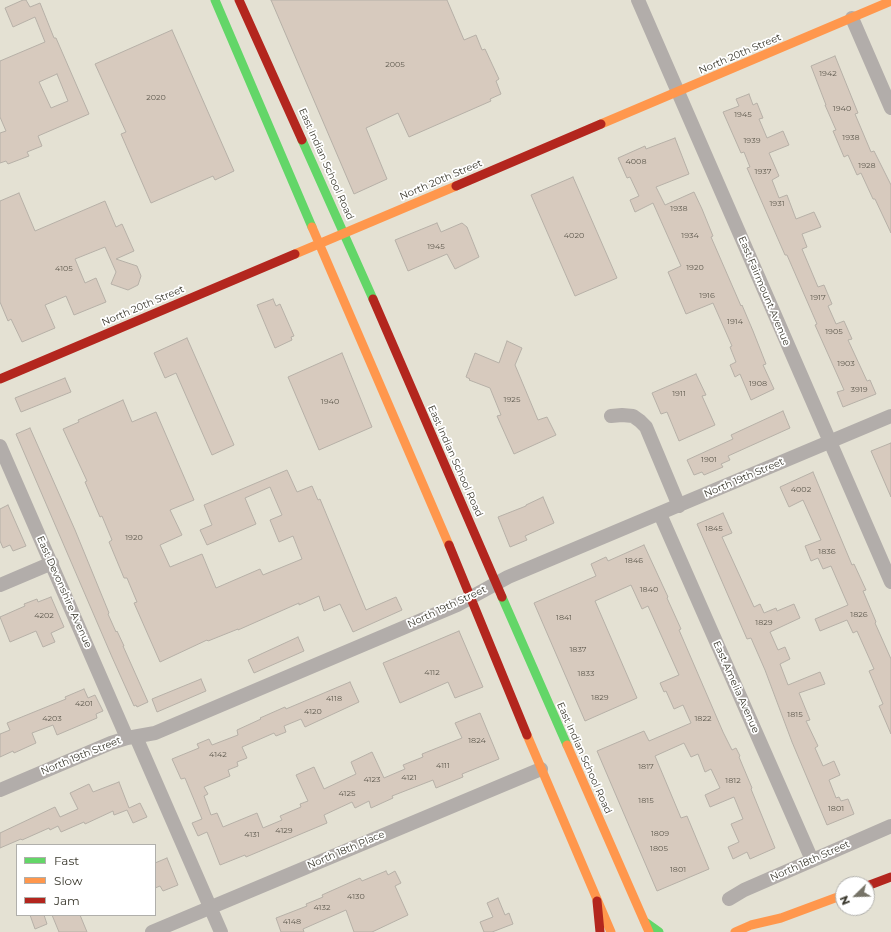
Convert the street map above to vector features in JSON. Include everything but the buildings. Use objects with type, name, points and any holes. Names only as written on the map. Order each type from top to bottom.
[{"type":"main road","points":[[215,0],[471,597],[541,769],[611,932]]},
{"type":"main road","name":"East Indian School Road","points":[[239,0],[345,233],[496,584],[649,932]]},
{"type":"main road","name":"North 20th Street","points":[[0,379],[891,2]]},
{"type":"main road","points":[[875,883],[891,876]]},
{"type":"main road","points":[[735,932],[751,925],[781,918],[835,898]]},
{"type":"main road","points":[[597,901],[600,932]]},
{"type":"main road","points":[[757,932],[781,918]]},
{"type":"main road","points":[[645,922],[659,932]]},
{"type":"street","name":"East Fairmount Avenue","points":[[638,0],[891,582]]},
{"type":"street","points":[[852,18],[891,108]]},
{"type":"street","points":[[612,416],[633,416],[646,427],[679,506]]},
{"type":"street","name":"North 19th Street","points":[[0,790],[111,743],[155,733],[450,608],[508,577],[551,558],[660,514],[891,416]]},
{"type":"street","name":"East Devonshire Avenue","points":[[0,446],[220,932]]},
{"type":"street","name":"East Amelia Avenue","points":[[660,514],[812,860]]},
{"type":"street","points":[[0,585],[52,563]]},
{"type":"street","name":"North 18th Place","points":[[152,932],[541,769]]},
{"type":"street","name":"North 18th Street","points":[[729,899],[744,890],[891,826]]},
{"type":"traffic: fast","points":[[215,0],[312,227]]},
{"type":"traffic: fast","points":[[302,140],[373,299]]},
{"type":"traffic: fast","points":[[502,597],[567,745]]},
{"type":"traffic: fast","points":[[645,922],[659,932]]},
{"type":"traffic: slow","points":[[601,124],[891,1]]},
{"type":"traffic: slow","points":[[295,254],[456,186]]},
{"type":"traffic: slow","points":[[312,227],[449,545]]},
{"type":"traffic: slow","points":[[527,735],[611,932]]},
{"type":"traffic: slow","points":[[567,745],[649,932]]},
{"type":"traffic: slow","points":[[735,932],[751,925],[781,918],[835,898]]},
{"type":"traffic: jam","points":[[239,0],[302,140]]},
{"type":"traffic: jam","points":[[456,186],[601,124]]},
{"type":"traffic: jam","points":[[0,379],[295,254]]},
{"type":"traffic: jam","points":[[373,299],[502,597]]},
{"type":"traffic: jam","points":[[449,545],[527,735]]},
{"type":"traffic: jam","points":[[875,883],[891,877]]},
{"type":"traffic: jam","points":[[597,901],[600,932]]}]
